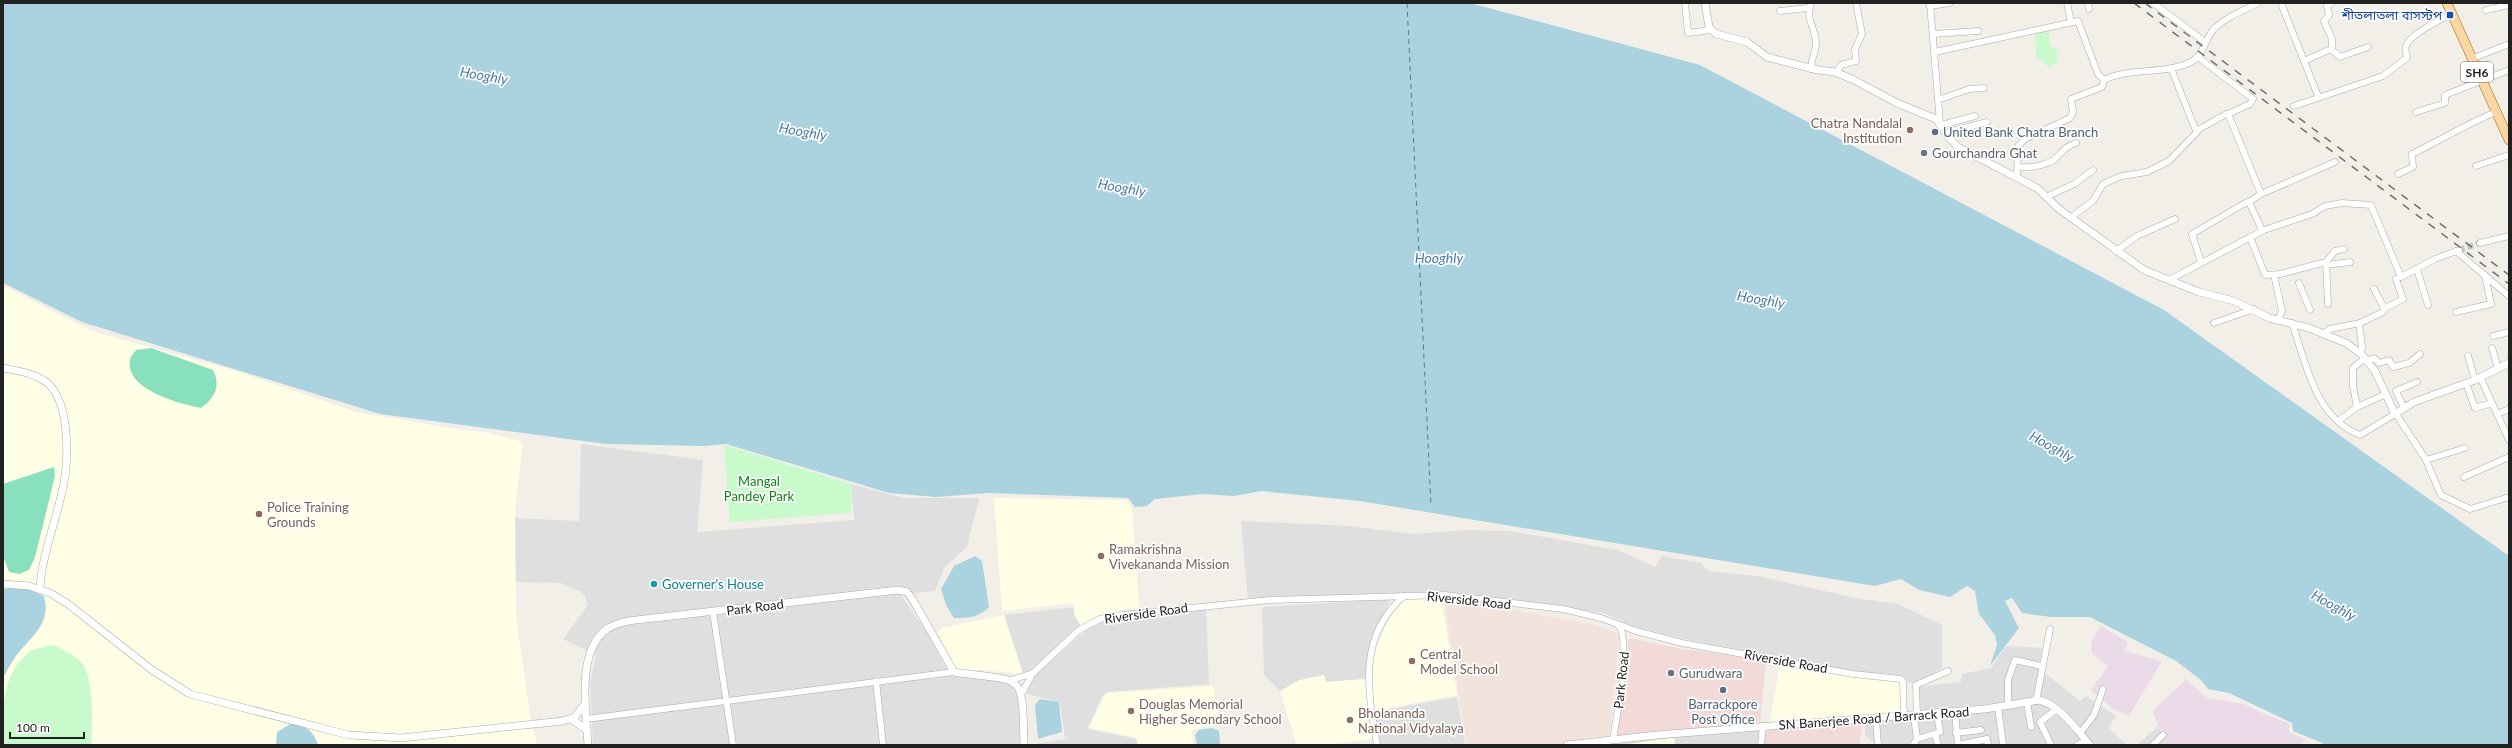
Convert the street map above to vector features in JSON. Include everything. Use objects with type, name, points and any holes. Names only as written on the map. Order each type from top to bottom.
[{"type":"main road","name":"SH6","points":[[2447,3],[2509,140]]},
{"type":"street","points":[[1685,3],[1688,33],[1711,30]]},
{"type":"street","points":[[1705,3],[1711,30],[1716,34],[1749,43],[1767,57],[1811,69],[1836,73],[1941,124],[1975,116]]},
{"type":"street","points":[[1836,73],[1841,65],[1856,61],[1855,49],[1862,34],[1856,3]]},
{"type":"street","points":[[1950,3],[1930,5],[1941,124],[1947,135],[1962,150],[2037,188],[2070,218],[2144,270],[2199,292],[2234,301],[2266,317],[2292,323],[2346,343],[2364,358],[2375,371],[2396,414],[2426,460],[2441,495],[2470,509],[2509,497]]},
{"type":"street","points":[[2067,3],[2071,22]]},
{"type":"street","points":[[2153,3],[2205,42]]},
{"type":"street","points":[[2104,80],[2134,73],[2171,68],[2191,62],[2198,57],[2205,42],[2223,21],[2258,3]]},
{"type":"street","points":[[2281,3],[2318,96]]},
{"type":"street","points":[[2331,3],[2327,6],[2329,15],[2324,21],[2332,40],[2332,49],[2336,55],[2340,58],[2368,47]]},
{"type":"street","points":[[2486,10],[2509,5]]},
{"type":"street","points":[[1780,11],[1810,6],[1809,20],[1816,44],[1812,55],[1811,69]]},
{"type":"street","points":[[2294,106],[2318,96],[2385,75],[2406,58],[2405,48],[2408,42],[2435,22],[2451,14]]},
{"type":"street","points":[[1935,52],[2071,22],[2081,23],[2098,74],[2104,80]]},
{"type":"street","points":[[1933,34],[1978,31]]},
{"type":"street","points":[[2471,58],[2509,44]]},
{"type":"street","points":[[2304,61],[2332,49]]},
{"type":"street","points":[[2070,218],[2093,201],[2103,184],[2121,176],[2147,172],[2169,161],[2197,132],[2228,114],[2250,104],[2253,99],[2198,57]]},
{"type":"street","points":[[2171,68],[2197,132]]},
{"type":"street","points":[[2416,112],[2445,104],[2447,92],[2460,90],[2481,80],[2509,70]]},
{"type":"street","points":[[2016,177],[2018,167],[2017,148],[2019,144],[2068,119],[2072,114],[2071,99],[2102,87],[2104,80]]},
{"type":"street","points":[[1938,100],[1969,89],[1984,88]]},
{"type":"street","points":[[2398,174],[2414,166],[2412,154],[2457,133],[2469,123],[2496,112]]},
{"type":"street","points":[[2228,114],[2261,194]]},
{"type":"street","points":[[1947,135],[1956,130],[1987,122]]},
{"type":"street","points":[[2018,167],[2032,167],[2053,160],[2064,148],[2076,143]]},
{"type":"street","points":[[2476,166],[2509,155]]},
{"type":"street","points":[[2202,262],[2192,234],[2261,194],[2335,162]]},
{"type":"street","points":[[2046,197],[2074,184],[2093,170]]},
{"type":"street","points":[[2249,202],[2262,230]]},
{"type":"street","points":[[2169,280],[2262,230],[2312,214],[2326,206],[2342,203],[2370,204],[2401,277],[2417,270],[2435,259],[2458,250],[2509,296]]},
{"type":"street","points":[[2116,250],[2137,236],[2174,220]]},
{"type":"street","points":[[2480,243],[2509,236]]},
{"type":"street","points":[[2250,237],[2264,274],[2274,275],[2326,264],[2350,262]]},
{"type":"street","points":[[2328,304],[2326,264],[2335,250],[2344,249]]},
{"type":"street","points":[[2417,270],[2428,305]]},
{"type":"street","points":[[2274,275],[2282,311],[2278,320]]},
{"type":"street","points":[[2456,312],[2491,304],[2485,275]]},
{"type":"street","points":[[2323,334],[2330,328],[2359,324],[2383,312],[2384,309],[2403,298],[2396,279]]},
{"type":"street","points":[[2299,283],[2310,310]]},
{"type":"street","points":[[2374,290],[2384,309]]},
{"type":"street","points":[[2214,322],[2254,310]]},
{"type":"street","points":[[2292,323],[2318,396],[2338,422],[2360,435],[2414,402],[2466,384],[2509,363]]},
{"type":"street","points":[[2359,324],[2364,358]]},
{"type":"street","points":[[2493,336],[2509,332]]},
{"type":"street","points":[[2492,348],[2498,368]]},
{"type":"street","points":[[2357,407],[2353,386],[2353,366],[2364,358],[2375,358],[2379,363],[2389,360],[2393,367],[2408,363],[2420,354]]},
{"type":"street","points":[[2468,356],[2509,440]]},
{"type":"street","points":[[3,368],[25,372],[47,383],[60,399],[65,414],[64,483],[48,537],[40,588]]},
{"type":"street","points":[[2404,408],[2396,391],[2417,382]]},
{"type":"street","points":[[2466,384],[2475,408],[2492,403]]},
{"type":"street","points":[[2338,422],[2357,407],[2386,394]]},
{"type":"street","points":[[2497,414],[2509,409]]},
{"type":"street","points":[[2426,460],[2465,448]]},
{"type":"street","points":[[2464,476],[2509,457]]},
{"type":"street","points":[[3,584],[13,583],[40,588],[68,604],[152,670],[197,696],[349,735],[373,738],[401,738],[563,721],[571,719],[585,704]]},
{"type":"street","name":"Park Road","points":[[588,745],[585,681],[591,651],[601,634],[608,629],[628,622],[852,594],[903,590],[913,600],[954,672]]},
{"type":"street","name":"Riverside Road","points":[[1012,680],[1033,673],[1080,630],[1094,621],[1112,616],[1270,600],[1445,595],[1563,609],[1682,643],[1853,674],[1901,679],[1903,682],[1904,717]]},
{"type":"street","points":[[1377,745],[1370,703],[1370,655],[1390,611],[1404,596]]},
{"type":"street","points":[[713,612],[733,745]]},
{"type":"street","name":"Park Road","points":[[1613,743],[1621,689],[1625,638],[1622,629],[1616,623]]},
{"type":"street","points":[[2036,701],[2041,666],[2050,629]]},
{"type":"street","points":[[1625,638],[1636,630]]},
{"type":"street","points":[[940,673],[945,667],[946,659]]},
{"type":"street","points":[[2008,706],[2008,680],[2015,660],[2041,666]]},
{"type":"street","points":[[1913,745],[1917,739],[1916,685],[1948,670]]},
{"type":"street","points":[[586,719],[954,672],[1012,680],[1022,694]]},
{"type":"street","points":[[1024,745],[1022,694],[1033,673]]},
{"type":"street","points":[[876,681],[883,745]]},
{"type":"street","points":[[2080,733],[2094,715],[2103,689]]},
{"type":"street","name":"SN Banerjee Road / Barrack Road","points":[[1567,745],[1613,743],[1763,726],[1916,716],[2008,706],[2036,701],[2048,702],[2057,709],[2088,742]]},
{"type":"street","points":[[2027,702],[2031,727]]},
{"type":"street","points":[[1998,707],[2003,745]]},
{"type":"street","points":[[2050,745],[2040,722],[2057,709]]},
{"type":"street","points":[[1954,712],[1958,745],[1987,739],[1988,745]]},
{"type":"street","points":[[1917,739],[1940,732],[1937,714]]},
{"type":"street","points":[[571,719],[587,730]]},
{"type":"street","points":[[1876,719],[1878,745]]},
{"type":"street","points":[[1761,745],[1763,726]]},
{"type":"street","points":[[1956,733],[1981,730]]},
{"type":"street","points":[[1935,734],[1938,745]]},
{"type":"street","points":[[2153,745],[2163,735]]},
{"type":"street","points":[[2077,745],[2088,742]]},
{"type":"shaded area","name":"Police Training Grounds","points":[[3,286],[94,332],[233,370],[356,412],[455,429],[484,432],[523,442],[515,509],[516,616],[531,721],[537,745],[3,745]]},
{"type":"shaded area","points":[[581,444],[703,460],[697,532],[854,520],[851,484],[904,498],[979,498],[967,547],[944,568],[935,591],[900,594],[927,632],[950,676],[984,676],[1013,683],[1021,693],[1021,745],[593,745],[590,684],[596,655],[563,639],[588,605],[583,593],[561,583],[515,582],[515,518],[579,521]]},
{"type":"shaded area","points":[[994,498],[1126,500],[1132,508],[1139,608],[1098,615],[1081,626],[1075,616],[1073,603],[1002,611]]},
{"type":"shaded area","points":[[1241,521],[1350,526],[1412,534],[1466,530],[1510,531],[1618,550],[1655,567],[1662,556],[1701,563],[1708,571],[1758,576],[1855,598],[1898,604],[1942,625],[1942,668],[1915,683],[1909,682],[1902,675],[1854,672],[1689,640],[1632,626],[1604,613],[1441,591],[1248,599]]},
{"type":"shaded area","name":"Central Model School","points":[[1441,597],[1457,695],[1374,711],[1371,670],[1374,652],[1398,599]]},
{"type":"shaded area","points":[[1444,597],[1596,625],[1620,634],[1609,745],[1466,745]]},
{"type":"shaded area","points":[[1391,599],[1370,640],[1366,679],[1326,682],[1324,675],[1300,680],[1280,691],[1264,675],[1262,607]]},
{"type":"shaded area","points":[[1074,607],[1075,616],[1081,626],[1073,630],[1031,671],[1023,674],[1004,615]]},
{"type":"shaded area","points":[[1206,607],[1209,684],[1108,692],[1102,696],[1087,729],[1137,739],[1137,745],[1029,745],[1065,739],[1074,735],[1065,738],[1060,702],[1027,694],[1033,677],[1097,621]]},
{"type":"shaded area","points":[[1004,615],[1023,674],[982,670],[953,670],[934,634],[942,628]]},
{"type":"shaded area","points":[[2101,626],[2128,642],[2124,651],[2162,661],[2129,716],[2113,709],[2091,690],[2108,666],[2092,653],[2091,642]]},
{"type":"shaded area","points":[[1629,638],[1682,649],[1766,660],[1760,725],[1615,739]]},
{"type":"shaded area","points":[[2006,646],[2042,648],[2034,700],[1918,714],[1918,687],[1961,682],[1962,674],[1991,668]]},
{"type":"shaded area","points":[[1780,664],[1899,681],[1901,683],[1901,716],[1770,722]]},
{"type":"shaded area","points":[[2046,674],[2080,701],[2086,696],[2116,716],[2108,728],[2127,745],[2092,745],[2062,712],[2038,698],[2042,676]]},
{"type":"shaded area","points":[[1324,675],[1326,682],[1366,679],[1374,739],[1327,745],[1297,745],[1280,691],[1300,680]]},
{"type":"shaded area","points":[[2186,679],[2205,697],[2244,704],[2266,715],[2289,723],[2289,732],[2305,739],[2301,745],[2157,745],[2166,734],[2158,726],[2153,711]]},
{"type":"shaded area","points":[[1213,686],[1219,724],[1192,730],[1193,745],[1138,745],[1137,738],[1089,728],[1106,693]]},
{"type":"shaded area","points":[[1457,697],[1465,745],[1379,745],[1374,712]]},
{"type":"shaded area","points":[[2040,703],[2054,709],[2087,745],[1917,745],[1919,736],[1917,718]]},
{"type":"shaded area","points":[[1913,719],[1915,738],[1910,745],[1877,745],[1865,736],[1865,721]]},
{"type":"shaded area","points":[[1863,723],[1859,745],[1762,745],[1763,729]]},
{"type":"shaded area","points":[[2158,726],[2162,732],[2157,745],[2137,745]]},
{"type":"shaded area","points":[[1760,729],[1759,745],[1615,745],[1615,741]]},
{"type":"shaded area","points":[[1674,738],[1675,745],[1623,745],[1656,740]]},
{"type":"green space","points":[[2048,30],[2051,47],[2056,48],[2058,61],[2049,67],[2037,58],[2034,32]]},
{"type":"green space","points":[[151,348],[213,370],[216,386],[210,400],[201,408],[168,399],[144,387],[130,370],[130,359],[136,350]]},
{"type":"green space","name":"Mangal Pandey Park","points":[[724,445],[851,484],[851,513],[730,522]]},
{"type":"green space","points":[[54,467],[55,476],[35,557],[29,570],[19,574],[9,572],[3,556],[3,484]]},
{"type":"green space","points":[[54,645],[75,657],[81,662],[85,669],[92,702],[91,745],[3,745],[5,696],[12,673],[19,662],[30,651]]},
{"type":"water","name":"Hooghly","points":[[3,3],[1470,3],[1700,65],[2164,310],[2509,556],[2509,745],[2327,745],[2293,731],[2292,723],[2229,693],[2208,689],[2201,680],[2176,661],[2090,617],[2051,617],[2022,613],[2012,598],[2005,601],[2019,628],[1990,666],[1997,645],[1995,635],[1979,614],[1975,591],[1967,586],[1950,597],[1919,590],[1901,579],[1875,586],[1360,501],[1261,491],[1234,496],[1203,494],[1155,499],[1147,506],[1135,507],[1128,498],[988,493],[936,497],[889,493],[726,444],[704,446],[606,444],[380,414],[82,322],[3,283]]},
{"type":"water","points":[[975,556],[982,561],[989,607],[985,611],[973,617],[954,618],[946,605],[941,589],[954,566]]},
{"type":"water","points":[[20,586],[44,596],[46,605],[45,613],[40,627],[17,655],[3,678],[3,589]]},
{"type":"water","points":[[1040,699],[1059,702],[1062,732],[1038,739],[1035,705]]},
{"type":"water","points":[[290,724],[308,729],[314,735],[318,745],[276,745],[277,732]]},
{"type":"water","points":[[1212,728],[1219,731],[1220,745],[1197,745],[1195,735],[1199,730]]},
{"type":"ferry route","points":[[1407,3],[1431,505]]},
{"type":"tunnel","points":[[2459,250],[2480,243]]},
{"type":"railway","points":[[2134,3],[2509,284]]},
{"type":"railway","points":[[2145,3],[2509,275]]},
{"type":"place","name":"শীতলাতলা বাসস্টপ","points":[[2450,15]]},
{"type":"place","name":"Chatra Nandalal Institution","points":[[1910,130]]},
{"type":"place","name":"United Bank Chatra Branch","points":[[1935,132]]},
{"type":"place","name":"Gourchandra Ghat","points":[[1924,153]]},
{"type":"place","name":"Police Training Grounds","points":[[259,514]]},
{"type":"place","name":"Ramakrishna Vivekananda Mission","points":[[1101,556]]},
{"type":"place","name":"Governer's House","points":[[654,584]]},
{"type":"place","name":"Central Model School","points":[[1412,661]]},
{"type":"place","name":"Gurudwara","points":[[1671,673]]},
{"type":"place","name":"Barrackpore Post Office","points":[[1723,690]]},
{"type":"place","name":"Douglas Memorial Higher Secondary School","points":[[1131,711]]},
{"type":"place","name":"Bholananda National Vidyalaya","points":[[1350,720]]}]
